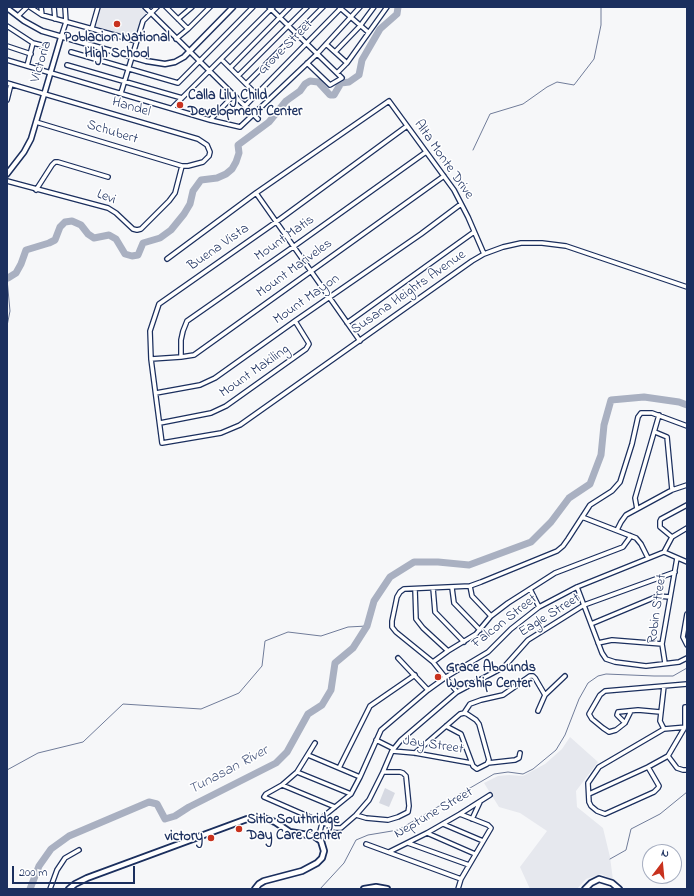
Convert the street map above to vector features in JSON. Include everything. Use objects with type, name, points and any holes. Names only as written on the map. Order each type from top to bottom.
[{"type":"main road","points":[[69,889],[87,878],[247,818],[264,818],[274,822],[290,832],[309,835],[318,839],[323,846],[324,852],[322,858],[317,863],[302,871],[264,881],[255,889]]},
{"type":"main road","points":[[585,889],[591,883],[599,879],[612,883],[620,889]]},
{"type":"main road","points":[[364,889],[376,887],[387,889]]},
{"type":"street","points":[[18,16],[27,7]]},
{"type":"street","points":[[30,7],[42,15],[136,41]]},
{"type":"street","points":[[41,7],[42,15]]},
{"type":"street","points":[[54,7],[55,19]]},
{"type":"street","points":[[61,36],[66,22],[65,7]]},
{"type":"street","points":[[92,28],[98,7]]},
{"type":"street","points":[[144,7],[258,119]]},
{"type":"street","points":[[121,93],[142,21],[156,7]]},
{"type":"street","points":[[166,7],[188,29]]},
{"type":"street","points":[[170,11],[174,7]]},
{"type":"street","points":[[178,19],[192,7]]},
{"type":"street","points":[[176,39],[210,7]]},
{"type":"street","points":[[7,8],[36,28],[132,57],[154,63],[165,64],[175,62],[190,52],[233,7]]},
{"type":"street","points":[[71,52],[178,83],[253,7]]},
{"type":"street","points":[[230,68],[290,7]]},
{"type":"street","points":[[238,76],[307,7]]},
{"type":"street","points":[[246,84],[323,7]]},
{"type":"street","points":[[7,60],[210,120],[240,127],[317,54],[360,7]]},
{"type":"street","points":[[335,52],[360,26],[374,7]]},
{"type":"street","points":[[338,74],[347,64],[385,7]]},
{"type":"street","points":[[172,108],[271,8],[342,78],[330,85],[307,63]]},
{"type":"street","points":[[341,8],[368,32]]},
{"type":"street","name":"Grove Street","points":[[245,106],[341,8]]},
{"type":"street","points":[[7,26],[33,43],[45,46]]},
{"type":"street","name":"Victoria","points":[[7,174],[28,146],[61,36]]},
{"type":"street","points":[[27,66],[33,43]]},
{"type":"street","points":[[326,44],[347,64]]},
{"type":"street","points":[[7,46],[31,54]]},
{"type":"street","points":[[221,59],[256,94]]},
{"type":"street","points":[[67,65],[182,98]]},
{"type":"street","points":[[7,100],[9,83]]},
{"type":"street","name":"Handel","points":[[9,83],[196,138],[205,142],[210,152],[207,159],[203,162],[182,166]]},
{"type":"street","points":[[210,120],[234,95]]},
{"type":"street","name":"Alta Monte Drive","points":[[256,193],[389,101],[444,176],[461,204],[484,254]]},
{"type":"street","name":"Schubert","points":[[36,122],[182,166]]},
{"type":"street","name":"Buena Vista","points":[[162,444],[151,358],[150,331],[159,304],[276,222],[406,126]]},
{"type":"street","name":"Mount Matis","points":[[181,357],[182,335],[188,320],[426,152]]},
{"type":"street","points":[[36,190],[55,162],[108,177]]},
{"type":"street","name":"Levi","points":[[7,181],[36,190],[108,208],[137,230],[141,229],[169,201],[174,193],[182,166]]},
{"type":"street","name":"Mount Mariveles","points":[[151,358],[191,356],[198,353],[444,176]]},
{"type":"street","points":[[167,259],[256,193],[360,341]]},
{"type":"street","name":"Mount Mayon","points":[[156,393],[200,385],[211,380],[414,239],[461,204]]},
{"type":"street","points":[[347,323],[474,232]]},
{"type":"street","name":"Susana Heights Avenue","points":[[162,444],[231,430],[472,261],[484,254],[503,247],[521,243],[542,243],[566,246],[687,287]]},
{"type":"street","name":"Mount Makiling","points":[[160,423],[211,413],[226,406],[306,349],[309,344],[295,321]]},
{"type":"street","points":[[457,692],[433,662],[396,632],[392,627],[398,594],[404,589],[470,586],[557,551],[568,539],[590,505],[612,491],[620,482],[632,444],[638,417],[641,413],[652,413],[687,426]]},
{"type":"street","points":[[637,509],[635,498],[659,415]]},
{"type":"street","points":[[655,432],[667,437],[672,490]]},
{"type":"street","points":[[617,530],[623,518],[672,490],[687,485]]},
{"type":"street","points":[[672,537],[660,528],[659,524],[661,519],[686,506]]},
{"type":"street","points":[[582,517],[631,536],[639,541],[648,558]]},
{"type":"street","points":[[687,528],[672,537],[664,552],[687,562]]},
{"type":"street","points":[[433,662],[448,651],[471,638],[499,609],[555,573],[623,547],[631,536]]},
{"type":"street","name":"Falcon Street","points":[[318,839],[322,822],[326,814],[351,794],[381,730],[428,690],[446,677],[488,652],[511,629],[539,607],[577,586],[664,552]]},
{"type":"street","name":"Robin Street","points":[[664,663],[662,644],[678,558]]},
{"type":"street","name":"Eagle Street","points":[[322,822],[339,829],[356,815],[369,800],[384,772],[393,750],[401,740],[457,692],[504,667],[528,640],[584,605],[675,572]]},
{"type":"street","points":[[470,586],[472,596],[491,616]]},
{"type":"street","points":[[577,586],[598,643],[606,659],[615,662],[646,666],[678,662],[687,658]]},
{"type":"street","points":[[432,588],[435,612],[464,642]]},
{"type":"street","points":[[452,588],[454,604],[480,630]]},
{"type":"street","points":[[415,589],[416,619],[423,628],[448,651]]},
{"type":"street","points":[[530,589],[539,607]]},
{"type":"street","points":[[591,624],[658,596],[670,597]]},
{"type":"street","points":[[687,614],[683,637],[687,645]]},
{"type":"street","points":[[598,643],[612,640],[662,644]]},
{"type":"street","points":[[398,658],[428,690]]},
{"type":"street","points":[[339,768],[370,706],[415,675]]},
{"type":"street","points":[[415,753],[460,714],[464,713],[470,704],[503,695],[530,676],[535,678],[545,695]]},
{"type":"street","points":[[538,712],[545,695],[565,676]]},
{"type":"street","points":[[631,711],[625,723],[616,730],[609,732],[590,717],[589,712],[602,693],[687,684]]},
{"type":"street","points":[[664,686],[660,712],[660,721],[664,729]]},
{"type":"street","points":[[588,794],[648,767],[668,756],[686,727],[684,707],[687,707]]},
{"type":"street","points":[[625,723],[617,714],[620,711],[638,710],[660,712]]},
{"type":"street","points":[[464,713],[478,722],[488,763],[515,760],[519,758],[520,753]]},
{"type":"street","points":[[446,726],[461,734],[471,763]]},
{"type":"street","points":[[648,767],[658,784],[657,791],[609,812],[601,813],[594,809],[589,802],[588,781],[599,767],[664,729],[686,727]]},
{"type":"street","points":[[376,740],[393,750]]},
{"type":"street","points":[[315,743],[297,772],[282,785],[266,794],[265,798],[322,822]]},
{"type":"street","name":"Jay Street","points":[[393,750],[471,763],[477,769],[488,763]]},
{"type":"street","points":[[308,755],[360,777]]},
{"type":"street","points":[[668,756],[677,768],[687,770]]},
{"type":"street","points":[[297,772],[351,794]]},
{"type":"street","points":[[356,815],[366,818],[388,820],[408,812],[409,806],[406,776],[400,772],[384,772]]},
{"type":"street","points":[[282,785],[335,807]]},
{"type":"street","name":"Neptune Street","points":[[390,852],[443,824],[490,795]]},
{"type":"street","points":[[472,819],[481,800]]},
{"type":"street","points":[[458,889],[461,879],[491,828],[488,825],[460,814]]},
{"type":"street","points":[[443,824],[483,841]]},
{"type":"street","points":[[427,833],[475,854]]},
{"type":"street","points":[[408,843],[469,866]]},
{"type":"street","points":[[366,844],[461,879]]},
{"type":"street","points":[[50,889],[57,870],[66,858],[79,850]]},
{"type":"shaded area","name":"Poblacion National High School","points":[[99,7],[142,7],[147,12],[140,21],[134,38],[94,26]]},
{"type":"shaded area","points":[[570,737],[598,762],[576,791],[577,807],[603,828],[610,857],[613,880],[601,874],[586,879],[577,889],[530,889],[520,867],[547,831],[520,813],[499,807],[484,783],[498,776],[523,776],[545,764],[562,749]]},
{"type":"shaded area","points":[[385,788],[395,793],[389,807],[379,803]]},
{"type":"waterway","points":[[8,278],[16,273],[26,250],[55,240],[60,227],[65,222],[72,221],[81,225],[88,234],[94,238],[109,235],[116,239],[125,254],[132,256],[138,255],[143,243],[160,238],[171,230],[184,214],[190,204],[193,191],[201,180],[217,178],[226,174],[232,169],[239,153],[238,145],[269,122],[286,101],[300,91],[305,84],[310,81],[318,82],[330,95],[334,95],[341,83],[349,82],[359,75],[362,60],[380,29],[397,14],[398,7]]},
{"type":"waterway","points":[[473,150],[490,114],[523,104],[547,87],[557,82],[574,85],[594,59],[601,25],[601,7]]},
{"type":"waterway","points":[[7,279],[10,311],[7,326]]},
{"type":"waterway","name":"Tunasan River","points":[[30,889],[39,866],[51,849],[69,836],[149,802],[157,804],[165,819],[175,816],[189,807],[276,763],[287,752],[308,714],[322,705],[331,690],[335,663],[353,648],[367,626],[374,601],[390,577],[414,562],[438,562],[469,565],[531,542],[551,522],[569,498],[590,484],[601,455],[604,425],[611,400],[644,397],[679,402],[687,405]]},
{"type":"waterway","points":[[7,770],[38,753],[83,742],[123,704],[201,709],[239,693],[262,666],[265,641],[288,632],[321,636],[348,627],[367,626]]},
{"type":"waterway","points":[[320,889],[344,863],[356,840],[368,835],[398,830],[494,774],[508,772],[523,774],[533,769],[556,750],[565,735],[579,699],[588,683],[598,676],[606,674],[673,676],[687,668]]},
{"type":"waterway","points":[[610,859],[626,850],[631,829],[660,814],[687,792]]},
{"type":"place","name":"Poblacion National High School","points":[[117,24]]},
{"type":"place","name":"Calla Lily Child Development Center","points":[[180,105]]},
{"type":"place","name":"Grace Abounds Worship Center","points":[[438,677]]},
{"type":"place","name":"Sitio Southridge Day Care Center","points":[[239,829]]},
{"type":"place","name":"victory","points":[[211,838]]}]
